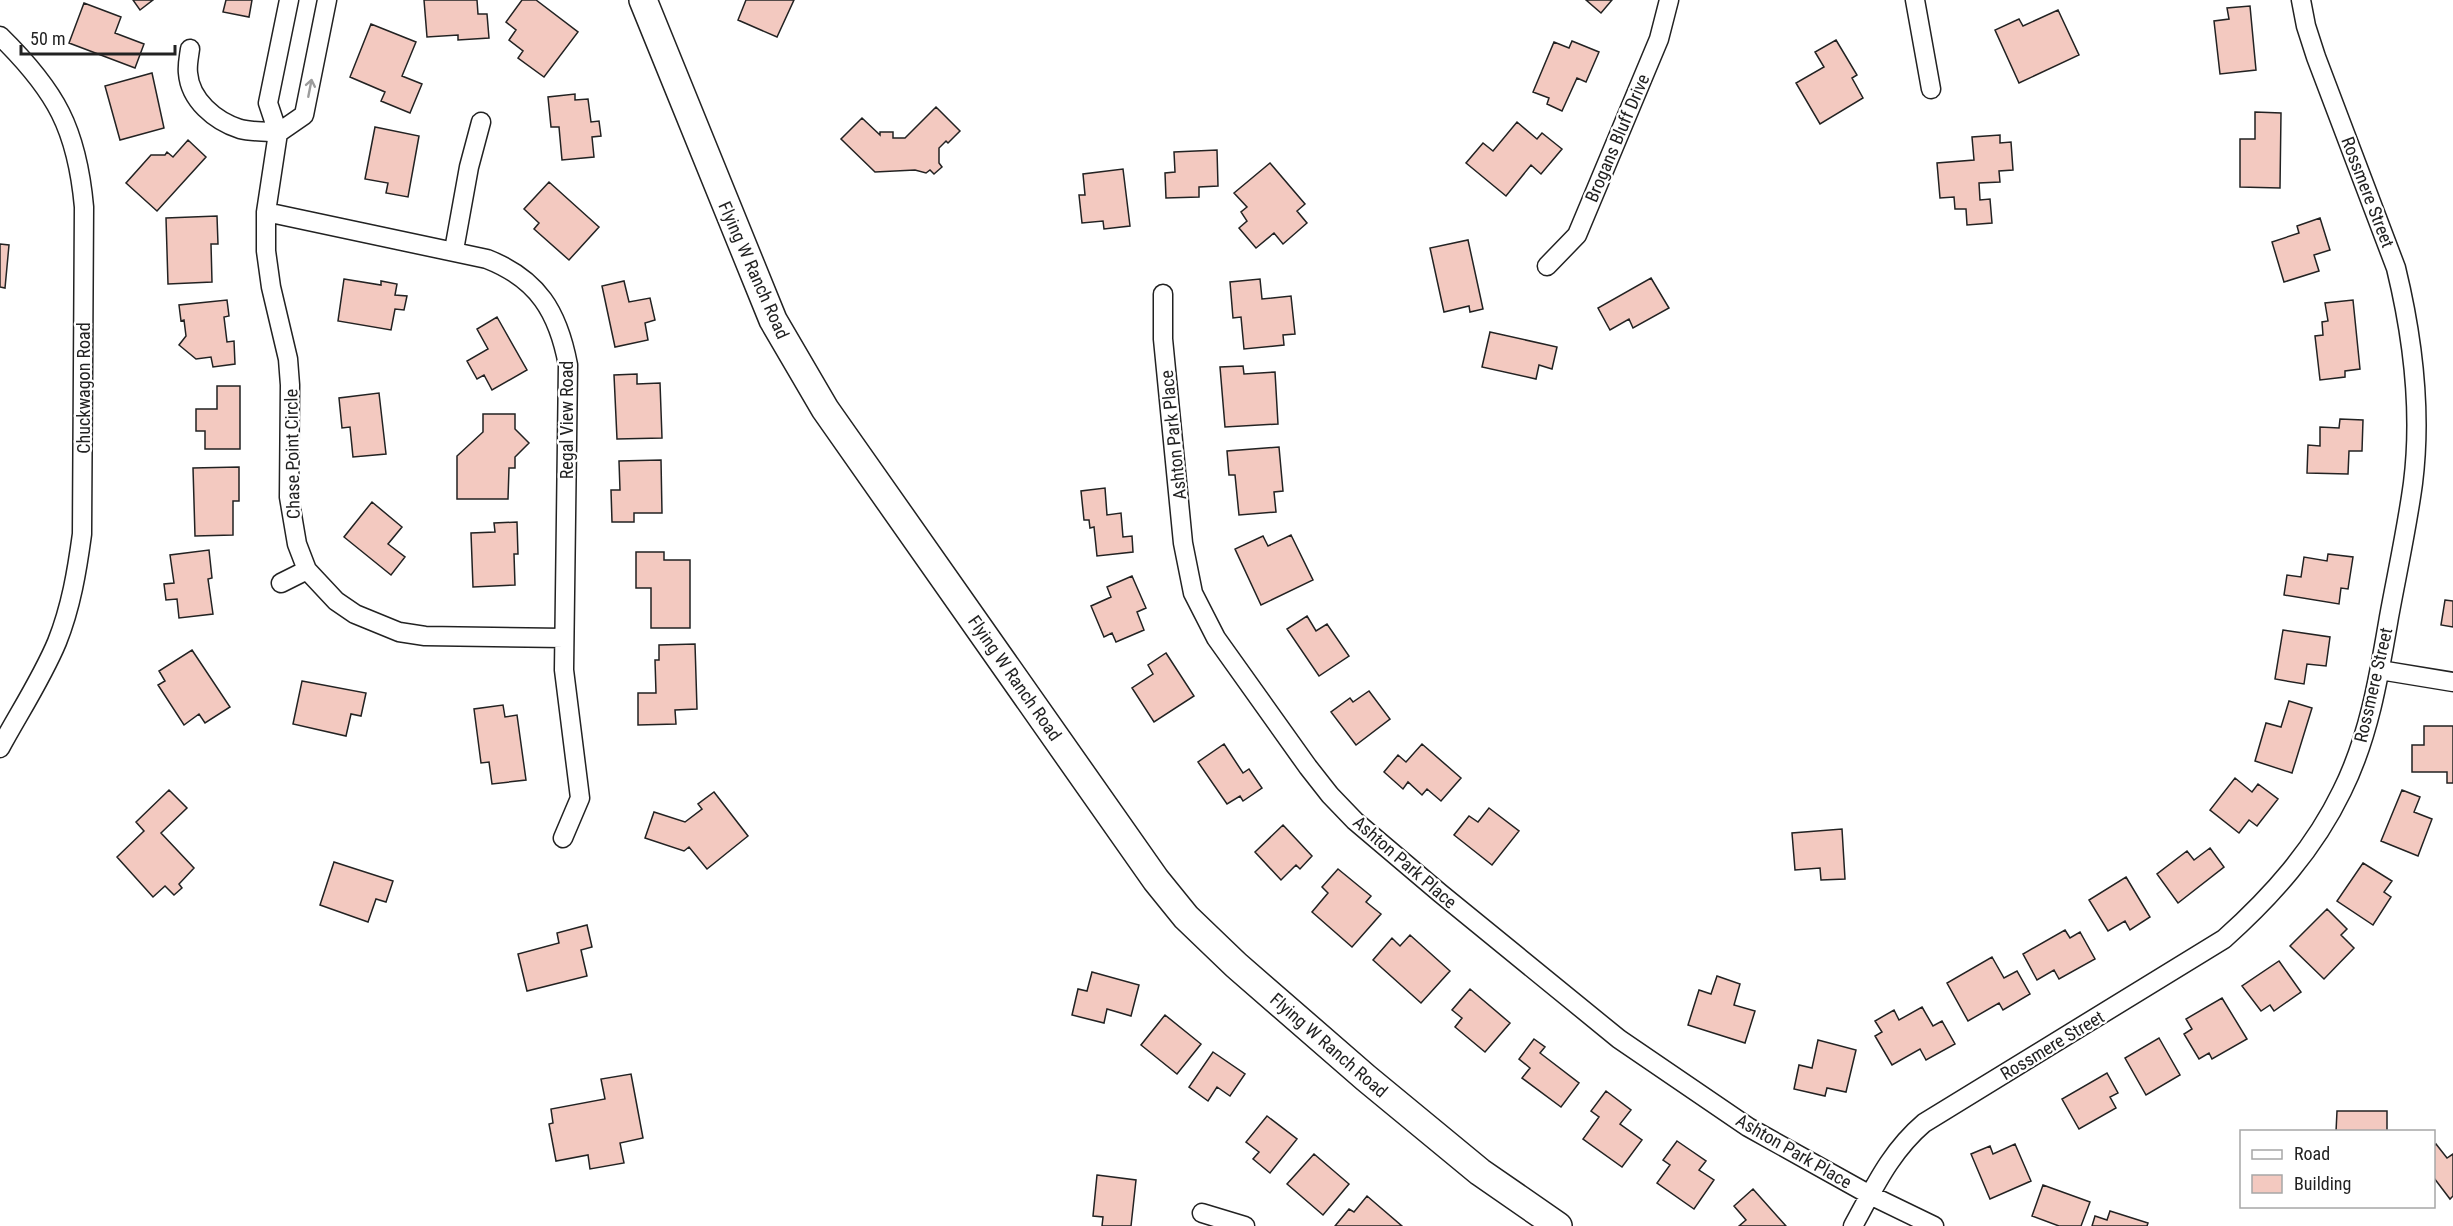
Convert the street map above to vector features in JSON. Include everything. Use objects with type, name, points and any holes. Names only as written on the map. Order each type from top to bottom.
[{"type":"street","name":"Chase Point Circle","points":[[289,0],[268,103],[278,133],[266,212],[266,251],[271,287],[288,359],[290,385],[289,497],[297,544],[307,570],[321,587],[355,614],[399,632],[425,636],[564,638]]},
{"type":"street","points":[[190,49],[188,73],[191,90],[203,106],[220,121],[242,129],[278,133],[304,115],[327,0]]},
{"type":"street","name":"Flying W Ranch Road","points":[[643,0],[752,270],[792,354],[825,409],[1156,880],[1186,917],[1236,965],[1366,1078],[1480,1172],[1558,1226]]},
{"type":"street","name":"Brogans Bluff Drive","points":[[1547,266],[1577,235],[1659,39],[1669,0]]},
{"type":"street","points":[[1915,0],[1931,89]]},
{"type":"street","name":"Rossmere Street","points":[[1853,1226],[1887,1165],[1905,1139],[1923,1123],[2224,939],[2260,907],[2314,840],[2342,791],[2369,718],[2380,670],[2413,483],[2416,444],[2415,373],[2404,299],[2396,268],[2385,233],[2316,57],[2301,0]]},
{"type":"street","name":"Chuckwagon Road","points":[[0,36],[30,66],[65,121],[81,175],[84,207],[82,534],[78,568],[70,602],[56,643],[0,748]]},
{"type":"street","points":[[454,250],[469,167],[481,122]]},
{"type":"street","name":"Regal View Road","points":[[266,212],[454,250],[508,267],[525,279],[542,297],[563,339],[568,365],[564,670],[580,798],[563,838]]},
{"type":"street","name":"Ashton Park Place","points":[[1163,294],[1163,339],[1183,543],[1193,593],[1216,638],[1308,767],[1355,821],[1611,1032],[1748,1127],[1870,1195],[1934,1226]]},
{"type":"street","points":[[281,583],[307,570]]},
{"type":"street","points":[[2380,670],[2453,682]]},
{"type":"street","points":[[1202,1213],[1245,1226]]},
{"type":"building","points":[[133,0],[153,0],[140,10]]},
{"type":"building","points":[[226,0],[252,0],[249,17],[223,12]]},
{"type":"building","points":[[424,0],[477,0],[478,14],[487,14],[489,38],[458,40],[458,35],[427,37]]},
{"type":"building","points":[[522,0],[536,0],[578,32],[544,77],[518,58],[523,51],[509,40],[516,30],[506,22]]},
{"type":"building","points":[[746,0],[794,0],[777,37],[738,20]]},
{"type":"building","points":[[1586,0],[1612,0],[1601,13]]},
{"type":"building","points":[[84,3],[121,17],[115,33],[144,44],[135,68],[69,43]]},
{"type":"building","points":[[2250,6],[2256,70],[2220,74],[2214,21],[2229,19],[2227,8]]},
{"type":"building","points":[[2058,10],[2079,55],[2019,83],[1995,30],[2019,19],[2023,26]]},
{"type":"building","points":[[371,24],[416,42],[402,76],[422,84],[410,113],[381,101],[385,92],[350,77]]},
{"type":"building","points":[[1836,40],[1857,75],[1852,78],[1863,98],[1820,124],[1796,83],[1824,67],[1815,52]]},
{"type":"building","points":[[1572,41],[1599,52],[1586,82],[1577,78],[1562,111],[1547,104],[1549,98],[1533,92],[1554,42],[1569,48]]},
{"type":"building","points":[[152,73],[164,128],[120,140],[105,86]]},
{"type":"building","points":[[575,94],[575,100],[588,99],[591,122],[599,121],[601,136],[592,137],[594,157],[562,160],[559,127],[551,127],[548,97]]},
{"type":"building","points":[[936,107],[960,131],[939,148],[939,163],[942,167],[934,174],[930,170],[926,173],[915,170],[875,172],[841,139],[862,118],[880,135],[880,132],[893,132],[893,138],[905,138]]},
{"type":"building","points":[[2255,112],[2281,113],[2280,188],[2240,187],[2240,139],[2255,139]]},
{"type":"building","points":[[1517,122],[1537,139],[1542,133],[1562,149],[1541,174],[1531,165],[1506,196],[1466,163],[1483,143],[1493,151]]},
{"type":"building","points":[[375,127],[419,136],[408,197],[386,193],[388,183],[365,179]]},
{"type":"building","points":[[2000,135],[2000,143],[2011,142],[2013,170],[1999,171],[2000,182],[1979,183],[1980,200],[1990,199],[1992,223],[1967,225],[1966,209],[1955,209],[1954,197],[1940,198],[1937,163],[1974,160],[1972,137]]},
{"type":"building","points":[[188,140],[206,157],[157,211],[126,183],[151,155],[165,155],[167,152],[173,157]]},
{"type":"building","points":[[1217,150],[1218,186],[1199,187],[1199,197],[1166,198],[1165,173],[1175,172],[1174,152]]},
{"type":"building","points":[[1270,163],[1305,204],[1297,211],[1307,223],[1283,244],[1274,233],[1256,248],[1239,228],[1247,221],[1241,212],[1247,207],[1234,193]]},
{"type":"building","points":[[1123,169],[1130,226],[1104,229],[1103,221],[1082,223],[1079,195],[1085,195],[1083,174]]},
{"type":"building","points":[[549,182],[599,227],[569,260],[534,229],[539,223],[524,209]]},
{"type":"building","points":[[217,216],[218,244],[211,244],[212,282],[168,284],[166,218]]},
{"type":"building","points":[[2320,218],[2330,250],[2314,255],[2319,271],[2284,282],[2272,242],[2299,233],[2297,226]]},
{"type":"building","points":[[1468,240],[1483,309],[1470,312],[1469,306],[1444,312],[1430,248]]},
{"type":"building","points":[[0,244],[9,245],[5,288],[0,287]]},
{"type":"building","points":[[1651,278],[1669,308],[1633,328],[1629,319],[1610,330],[1598,308]]},
{"type":"building","points":[[344,279],[381,285],[381,281],[397,284],[395,295],[407,296],[404,310],[395,309],[391,330],[338,321]]},
{"type":"building","points":[[1260,279],[1262,299],[1291,296],[1295,334],[1283,335],[1284,345],[1244,349],[1241,317],[1233,318],[1230,282]]},
{"type":"building","points":[[624,281],[629,302],[650,298],[655,320],[645,323],[648,340],[615,347],[602,286]]},
{"type":"building","points":[[227,300],[229,316],[224,317],[227,342],[234,341],[235,364],[213,367],[211,357],[196,359],[179,345],[186,336],[179,305]]},
{"type":"building","points":[[2353,300],[2360,369],[2345,371],[2345,377],[2320,380],[2315,336],[2323,335],[2322,322],[2328,321],[2325,303]]},
{"type":"building","points":[[497,317],[527,370],[492,390],[484,375],[477,379],[467,361],[488,349],[477,329]]},
{"type":"building","points":[[1490,332],[1557,347],[1552,369],[1539,365],[1536,379],[1482,367]]},
{"type":"building","points":[[1243,366],[1244,374],[1275,372],[1278,424],[1225,427],[1220,367]]},
{"type":"building","points":[[637,374],[637,384],[660,383],[662,438],[617,439],[614,375]]},
{"type":"building","points":[[217,386],[240,386],[240,449],[205,449],[205,431],[196,431],[196,409],[217,409]]},
{"type":"building","points":[[379,393],[386,454],[353,457],[350,427],[342,428],[339,398]]},
{"type":"building","points":[[483,414],[515,414],[515,429],[529,443],[515,457],[515,468],[509,468],[508,499],[457,499],[457,456],[483,432]]},
{"type":"building","points":[[2340,419],[2363,420],[2362,451],[2349,451],[2348,474],[2307,473],[2308,445],[2320,446],[2320,427],[2339,428]]},
{"type":"building","points":[[1279,447],[1283,491],[1274,492],[1276,512],[1239,515],[1235,475],[1229,475],[1227,451]]},
{"type":"building","points":[[661,460],[662,513],[634,513],[634,522],[612,522],[611,490],[620,490],[619,461]]},
{"type":"building","points":[[239,467],[239,501],[233,501],[233,535],[195,536],[193,468]]},
{"type":"building","points":[[1105,488],[1107,515],[1121,513],[1123,537],[1132,536],[1133,552],[1097,556],[1094,527],[1090,528],[1089,520],[1084,520],[1081,491]]},
{"type":"building","points":[[372,502],[402,527],[388,544],[405,557],[391,575],[344,537]]},
{"type":"building","points":[[517,522],[518,554],[514,554],[515,585],[473,587],[471,533],[495,532],[494,523]]},
{"type":"building","points":[[1291,535],[1313,580],[1261,605],[1235,549],[1263,536],[1268,546]]},
{"type":"building","points":[[209,550],[212,578],[208,579],[213,614],[179,618],[177,599],[166,600],[164,584],[174,583],[170,555]]},
{"type":"building","points":[[636,552],[664,552],[664,560],[690,560],[690,628],[651,628],[651,588],[636,588]]},
{"type":"building","points":[[2328,554],[2353,557],[2348,589],[2341,588],[2339,604],[2284,595],[2287,575],[2301,577],[2304,557],[2327,561]]},
{"type":"building","points":[[1132,576],[1146,608],[1137,612],[1144,630],[1116,642],[1112,633],[1104,637],[1091,606],[1111,597],[1107,587]]},
{"type":"building","points":[[2445,600],[2453,601],[2453,627],[2441,625]]},
{"type":"building","points":[[1307,616],[1316,631],[1327,624],[1349,656],[1319,676],[1287,629]]},
{"type":"building","points":[[2283,630],[2330,637],[2326,666],[2307,664],[2304,684],[2275,679]]},
{"type":"building","points":[[695,644],[697,709],[675,710],[676,724],[638,725],[638,693],[656,693],[655,660],[659,660],[659,645]]},
{"type":"building","points":[[192,650],[230,707],[205,723],[199,714],[184,725],[158,685],[165,681],[159,671]]},
{"type":"building","points":[[1166,653],[1194,696],[1154,722],[1132,688],[1153,674],[1148,665]]},
{"type":"building","points":[[302,681],[366,693],[361,716],[351,714],[346,736],[293,724]]},
{"type":"building","points":[[1369,691],[1390,719],[1356,745],[1331,712],[1350,698],[1353,702]]},
{"type":"building","points":[[2289,701],[2312,708],[2292,773],[2255,761],[2266,723],[2281,727]]},
{"type":"building","points":[[503,705],[505,717],[517,715],[526,780],[492,784],[489,762],[481,763],[474,709]]},
{"type":"building","points":[[2424,726],[2453,726],[2453,783],[2447,783],[2447,772],[2412,772],[2412,745],[2424,745]]},
{"type":"building","points":[[1224,744],[1243,773],[1249,769],[1262,788],[1243,801],[1240,796],[1227,804],[1198,762]]},
{"type":"building","points":[[1422,744],[1461,778],[1441,801],[1427,789],[1422,795],[1408,782],[1403,789],[1384,772],[1398,755],[1406,762]]},
{"type":"building","points":[[2235,778],[2252,792],[2258,784],[2278,799],[2257,826],[2249,820],[2239,833],[2210,810]]},
{"type":"building","points":[[169,790],[187,808],[161,833],[194,868],[179,884],[182,888],[174,895],[165,886],[153,897],[117,857],[144,831],[136,822]]},
{"type":"building","points":[[2402,790],[2420,797],[2414,812],[2432,819],[2418,856],[2381,841]]},
{"type":"building","points":[[714,792],[748,836],[707,869],[689,847],[684,851],[645,838],[654,812],[685,822],[702,809],[698,804]]},
{"type":"building","points":[[1489,808],[1519,831],[1492,865],[1454,835],[1469,816],[1478,822]]},
{"type":"building","points":[[1283,825],[1312,856],[1300,869],[1296,865],[1281,880],[1255,852]]},
{"type":"building","points":[[1842,829],[1845,879],[1821,880],[1820,868],[1795,870],[1792,833]]},
{"type":"building","points":[[2210,848],[2224,867],[2178,903],[2157,874],[2187,851],[2194,860]]},
{"type":"building","points":[[334,862],[393,881],[386,902],[376,899],[368,922],[320,905]]},
{"type":"building","points":[[2363,863],[2392,881],[2384,892],[2391,897],[2373,925],[2337,901]]},
{"type":"building","points":[[1338,869],[1371,896],[1366,902],[1381,914],[1352,947],[1312,912],[1328,893],[1322,887]]},
{"type":"building","points":[[2126,877],[2150,917],[2130,930],[2125,921],[2108,931],[2089,900]]},
{"type":"building","points":[[2327,909],[2347,929],[2341,935],[2354,948],[2324,979],[2290,946]]},
{"type":"building","points":[[587,925],[592,947],[581,950],[587,976],[527,991],[518,954],[559,943],[557,933]]},
{"type":"building","points":[[2065,930],[2070,938],[2080,932],[2095,959],[2059,979],[2054,970],[2037,980],[2023,954]]},
{"type":"building","points":[[1410,935],[1450,971],[1421,1003],[1373,960],[1392,938],[1400,946]]},
{"type":"building","points":[[1992,957],[2004,978],[2017,971],[2030,994],[2003,1010],[1999,1003],[1968,1021],[1947,983]]},
{"type":"building","points":[[2279,961],[2301,992],[2274,1011],[2270,1005],[2261,1011],[2242,986]]},
{"type":"building","points":[[1092,972],[1139,985],[1131,1016],[1107,1009],[1104,1023],[1072,1015],[1078,989],[1087,991]]},
{"type":"building","points":[[1717,976],[1740,984],[1734,1005],[1755,1011],[1745,1043],[1688,1025],[1699,990],[1711,994]]},
{"type":"building","points":[[1470,989],[1510,1023],[1485,1052],[1455,1027],[1462,1018],[1452,1010]]},
{"type":"building","points":[[2222,998],[2247,1039],[2212,1059],[2209,1053],[2199,1059],[2184,1034],[2192,1029],[2186,1019]]},
{"type":"building","points":[[1922,1007],[1933,1026],[1942,1021],[1955,1044],[1926,1060],[1920,1049],[1892,1065],[1875,1036],[1882,1032],[1875,1021],[1894,1010],[1899,1020]]},
{"type":"building","points":[[1165,1015],[1201,1044],[1177,1074],[1141,1045]]},
{"type":"building","points":[[2159,1038],[2180,1075],[2146,1095],[2125,1058]]},
{"type":"building","points":[[1534,1039],[1545,1047],[1540,1053],[1579,1083],[1561,1107],[1522,1078],[1530,1068],[1519,1059]]},
{"type":"building","points":[[1818,1040],[1856,1050],[1846,1092],[1827,1088],[1825,1096],[1794,1089],[1799,1065],[1812,1068]]},
{"type":"building","points":[[1213,1052],[1245,1074],[1230,1096],[1217,1087],[1208,1101],[1189,1087]]},
{"type":"building","points":[[2107,1073],[2118,1093],[2110,1097],[2116,1108],[2079,1129],[2062,1099]]},
{"type":"building","points":[[631,1074],[643,1138],[620,1143],[624,1163],[590,1169],[588,1155],[556,1161],[549,1124],[553,1123],[551,1109],[605,1099],[601,1079]]},
{"type":"building","points":[[1606,1091],[1631,1110],[1620,1124],[1642,1140],[1622,1167],[1583,1139],[1599,1117],[1591,1111]]},
{"type":"building","points":[[2337,1111],[2387,1111],[2387,1130],[2336,1130]]},
{"type":"building","points":[[1267,1116],[1297,1139],[1270,1173],[1253,1159],[1259,1152],[1246,1142]]},
{"type":"building","points":[[1677,1141],[1706,1161],[1699,1170],[1714,1180],[1694,1209],[1657,1183],[1670,1165],[1663,1160]]},
{"type":"building","points":[[2015,1144],[2031,1181],[1990,1199],[1971,1154],[1990,1146],[1993,1154]]},
{"type":"building","points":[[2435,1145],[2447,1158],[2453,1154],[2453,1196],[2450,1199],[2435,1179]]},
{"type":"building","points":[[1314,1154],[1349,1184],[1323,1215],[1287,1184]]},
{"type":"building","points":[[1097,1175],[1136,1180],[1131,1226],[1102,1226],[1103,1217],[1093,1216]]},
{"type":"building","points":[[2043,1185],[2090,1202],[2081,1226],[2059,1226],[2032,1216]]},
{"type":"building","points":[[1753,1189],[1786,1226],[1739,1226],[1746,1220],[1734,1206]]},
{"type":"building","points":[[1367,1196],[1402,1226],[1335,1226],[1349,1209],[1354,1212]]},
{"type":"building","points":[[2110,1211],[2148,1223],[2147,1226],[2092,1226],[2095,1216],[2107,1220]]}]
